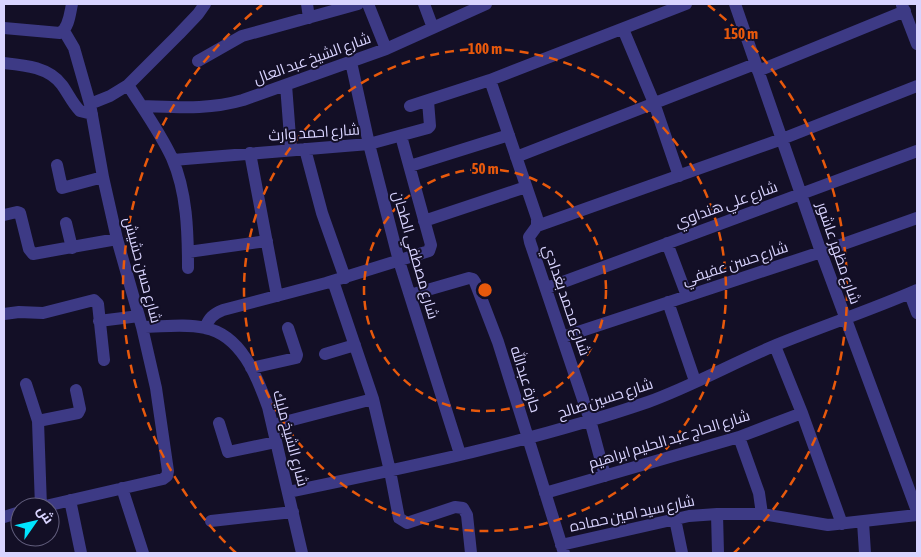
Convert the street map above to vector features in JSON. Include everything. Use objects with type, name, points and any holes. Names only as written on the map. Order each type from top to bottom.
[{"type":"street","points":[[4,28],[60,33],[64,31],[72,4]]},
{"type":"street","points":[[4,63],[50,73],[62,85],[80,111],[91,109],[128,85],[179,34],[205,4]]},
{"type":"street","points":[[308,4],[309,18]]},
{"type":"street","points":[[198,61],[242,36],[358,4]]},
{"type":"street","points":[[368,4],[386,49]]},
{"type":"street","points":[[424,4],[432,28]]},
{"type":"street","points":[[410,106],[490,80],[686,4]]},
{"type":"street","name":"شارع مظهر عاشور","points":[[734,4],[821,252],[917,511]]},
{"type":"street","name":"شارع الشيخ عبد العال","points":[[142,106],[214,106],[243,100],[386,49],[477,5]]},
{"type":"street","points":[[516,157],[654,103],[756,67],[903,7],[917,44]]},
{"type":"street","points":[[623,29],[654,103],[679,176]]},
{"type":"street","name":"شارع حسن حشيش","points":[[60,502],[163,479],[167,476],[168,471],[156,388],[141,322],[117,239],[103,177],[91,109],[74,48],[64,31]]},
{"type":"street","name":"شارع مصطفي الطحان","points":[[351,62],[369,144],[399,262],[460,454]]},
{"type":"street","name":"شارع محمد بغدادي","points":[[490,80],[537,218],[537,226],[529,237],[590,420],[605,476]]},
{"type":"street","points":[[286,84],[291,150]]},
{"type":"street","points":[[128,85],[164,141],[173,160],[186,210],[188,268]]},
{"type":"street","points":[[537,226],[782,139],[917,86]]},
{"type":"street","name":"شارع احمد وارث","points":[[173,160],[369,144],[425,130],[430,126],[428,100]]},
{"type":"street","points":[[410,166],[509,135]]},
{"type":"street","points":[[205,328],[208,320],[214,314],[345,278],[427,252],[431,246],[402,136]]},
{"type":"street","points":[[304,149],[322,213],[345,278]]},
{"type":"street","name":"شارع علي هنداوي","points":[[547,288],[917,151]]},
{"type":"street","points":[[250,153],[277,296]]},
{"type":"street","points":[[57,165],[62,188],[103,177]]},
{"type":"street","points":[[424,221],[526,187]]},
{"type":"street","points":[[4,215],[20,213],[29,249],[33,254],[117,239]]},
{"type":"street","name":"شارع حسن عفيفي","points":[[563,337],[821,252],[917,218]]},
{"type":"street","points":[[66,224],[72,248]]},
{"type":"street","points":[[188,252],[267,241]]},
{"type":"street","points":[[667,243],[687,296]]},
{"type":"street","name":"حارة عبدالله","points":[[410,295],[468,278],[474,280],[498,342],[562,549]]},
{"type":"street","points":[[333,281],[373,399],[399,518],[407,522],[455,507],[463,508],[467,515],[471,553]]},
{"type":"street","points":[[914,292],[917,313]]},
{"type":"street","name":"شارع حسين صالح","points":[[288,492],[528,439],[647,402],[775,346],[914,292]]},
{"type":"street","points":[[4,314],[19,312],[42,313],[93,299],[98,304],[104,360]]},
{"type":"street","points":[[668,302],[695,381]]},
{"type":"street","name":"شارع الشيخ مليك","points":[[99,321],[141,322],[205,328],[226,336],[238,348],[260,385],[272,425],[302,553]]},
{"type":"street","points":[[251,368],[296,358],[297,355],[288,328]]},
{"type":"street","points":[[325,354],[355,345]]},
{"type":"street","points":[[775,346],[802,413],[842,524]]},
{"type":"street","points":[[26,384],[38,421],[41,497]]},
{"type":"street","points":[[38,421],[78,413],[80,408],[76,390]]},
{"type":"street","points":[[272,425],[373,399]]},
{"type":"street","name":"شارع الحاج عبد الحليم ابراهيم","points":[[545,494],[739,437],[802,413]]},
{"type":"street","points":[[219,424],[228,452],[276,442]]},
{"type":"street","points":[[739,437],[759,493],[762,514]]},
{"type":"street","points":[[122,488],[142,553]]},
{"type":"street","points":[[70,500],[81,553]]},
{"type":"street","points":[[211,521],[293,512]]},
{"type":"street","points":[[717,514],[718,553]]},
{"type":"street","name":"شارع سيد امين حماده","points":[[562,549],[689,516],[762,514],[828,525],[917,515]]},
{"type":"street","points":[[675,520],[682,553]]},
{"type":"street","points":[[863,522],[866,553]]}]
